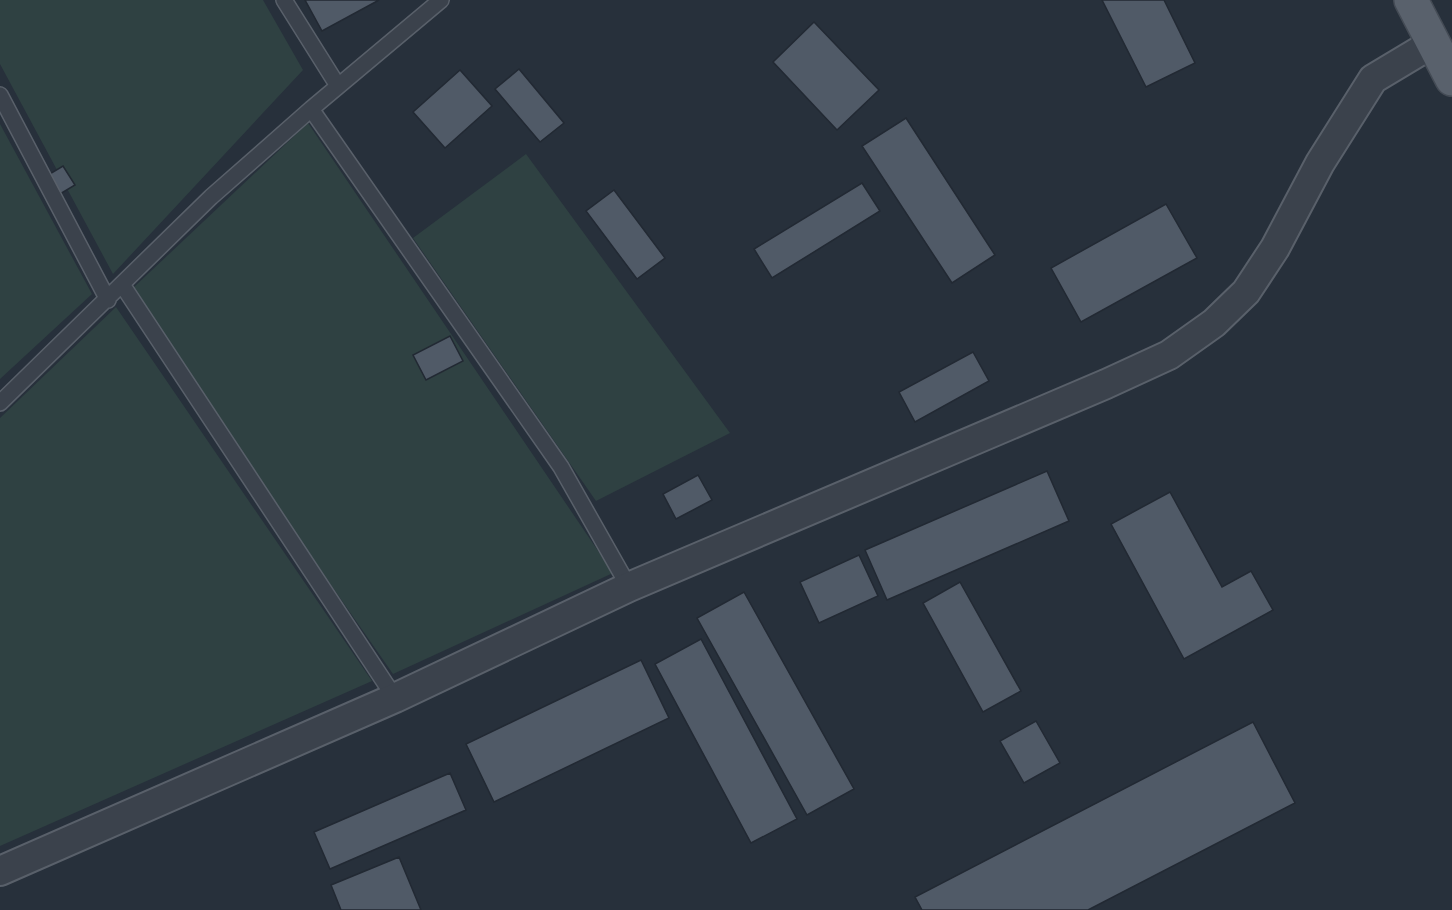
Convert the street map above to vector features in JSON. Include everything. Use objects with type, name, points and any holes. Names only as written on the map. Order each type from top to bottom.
[{"type":"main road","points":[[1411,0],[1443,39],[1452,79]]},
{"type":"street","points":[[0,872],[395,698],[628,587],[1106,384],[1169,355],[1214,323],[1246,292],[1275,248],[1320,163],[1373,79],[1443,39]]},
{"type":"lane","points":[[284,0],[338,86]]},
{"type":"lane","points":[[0,403],[123,286],[211,197],[441,0]]},
{"type":"lane","points":[[0,95],[108,300]]},
{"type":"lane","points":[[311,109],[561,467],[628,587]]},
{"type":"lane","points":[[123,286],[395,698]]},
{"type":"shaded area","points":[[0,0],[263,0],[303,70],[113,274],[0,64]]},
{"type":"shaded area","points":[[308,123],[613,573],[393,674],[294,532],[133,288]]},
{"type":"shaded area","points":[[0,124],[92,294],[0,379]]},
{"type":"shaded area","points":[[526,154],[730,433],[596,501],[413,238]]},
{"type":"shaded area","points":[[116,307],[372,681],[0,846],[0,418]]},
{"type":"building","points":[[305,0],[379,0],[322,31]]},
{"type":"building","points":[[1102,0],[1164,0],[1195,63],[1146,87]]},
{"type":"building","points":[[814,22],[879,90],[837,130],[773,62]]},
{"type":"building","points":[[519,69],[564,123],[540,142],[495,89]]},
{"type":"building","points":[[460,70],[492,106],[445,148],[413,112]]},
{"type":"building","points":[[906,118],[995,255],[952,283],[862,146]]},
{"type":"building","points":[[63,166],[75,185],[60,194],[48,175]]},
{"type":"building","points":[[862,183],[880,211],[772,278],[754,249]]},
{"type":"building","points":[[614,190],[665,258],[637,279],[586,211]]},
{"type":"building","points":[[1166,204],[1197,258],[1081,322],[1051,268]]},
{"type":"building","points":[[450,336],[463,361],[426,380],[413,355]]},
{"type":"building","points":[[973,352],[989,381],[915,422],[899,392]]},
{"type":"building","points":[[1047,471],[1069,521],[887,600],[865,550]]},
{"type":"building","points":[[698,475],[712,500],[676,519],[663,494]]},
{"type":"building","points":[[1170,492],[1222,587],[1251,571],[1273,610],[1184,659],[1111,524]]},
{"type":"building","points":[[859,555],[878,596],[819,623],[800,582]]},
{"type":"building","points":[[960,582],[1021,691],[983,712],[923,603]]},
{"type":"building","points":[[744,592],[854,789],[807,815],[697,618]]},
{"type":"building","points":[[701,639],[797,819],[751,843],[655,664]]},
{"type":"building","points":[[641,660],[669,718],[494,802],[466,744]]},
{"type":"building","points":[[1036,721],[1060,763],[1024,783],[1000,741]]},
{"type":"building","points":[[1253,722],[1295,803],[1088,910],[922,910],[915,897]]},
{"type":"building","points":[[450,773],[466,810],[330,869],[314,832]]},
{"type":"building","points":[[399,857],[421,910],[341,910],[331,885]]}]
